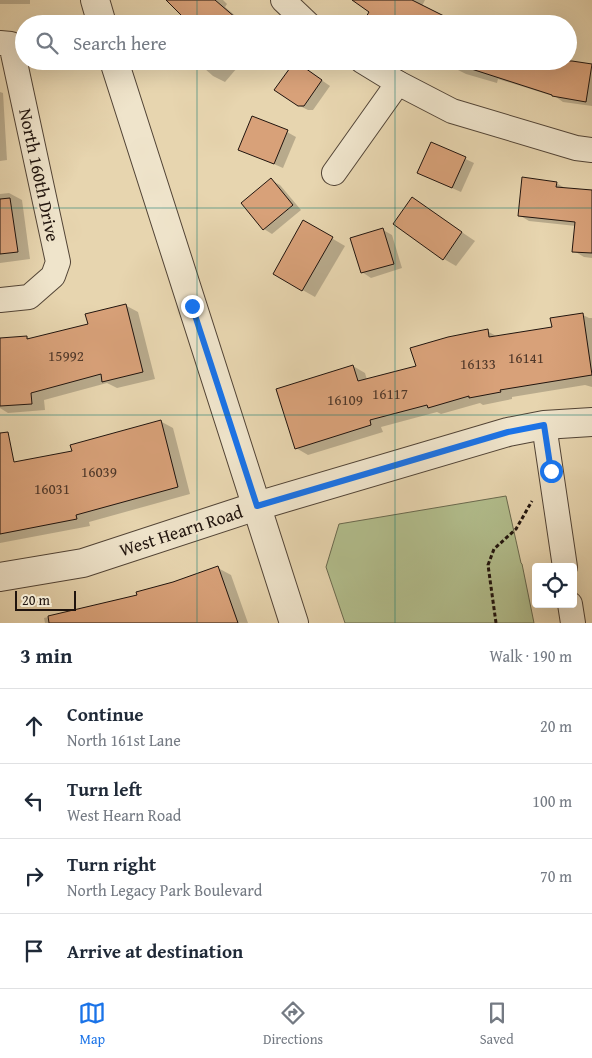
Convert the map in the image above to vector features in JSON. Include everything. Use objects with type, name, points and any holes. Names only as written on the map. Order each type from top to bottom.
[{"type":"street","points":[[95,0],[99,15]]},
{"type":"street","points":[[283,0],[299,15]]},
{"type":"street","name":"North 160th Drive","points":[[0,300],[29,297],[53,276],[58,262],[5,44]]},
{"type":"street","points":[[117,70],[294,623]]},
{"type":"street","points":[[377,70],[452,111],[576,148],[592,150]]},
{"type":"street","points":[[334,173],[398,83]]},
{"type":"street","name":"West Hearn Road","points":[[0,577],[83,563],[257,506],[508,432],[544,425],[592,422]]},
{"type":"street","points":[[544,425],[564,563]]},
{"type":"street","points":[[571,608],[573,623]]},
{"type":"path","points":[[496,623],[488,565],[494,550],[516,528],[551,471]]},
{"type":"green space","points":[[506,496],[534,623],[345,623],[326,567],[339,524]]},
{"type":"building","points":[[166,0],[215,0],[232,15],[181,15]]},
{"type":"building","points":[[352,0],[412,0],[442,15],[367,15],[369,12]]},
{"type":"building","points":[[577,62],[592,64],[586,102],[552,95],[474,70],[577,70]]},
{"type":"building","points":[[288,70],[308,70],[322,80],[304,106],[298,106],[274,90]]},
{"type":"building","points":[[252,116],[288,130],[274,164],[238,150]]},
{"type":"building","points":[[431,142],[466,157],[452,188],[417,173]]},
{"type":"building","points":[[522,177],[557,182],[556,187],[592,190],[592,253],[572,252],[575,222],[518,216]]},
{"type":"building","points":[[271,178],[293,205],[263,230],[241,203]]},
{"type":"building","points":[[412,197],[462,232],[443,260],[393,224]]},
{"type":"building","points":[[10,198],[18,252],[0,254],[0,199]]},
{"type":"building","points":[[303,220],[333,237],[302,291],[273,274]]},
{"type":"building","points":[[383,228],[394,264],[361,273],[350,238]]},
{"type":"building","points":[[126,304],[143,372],[102,382],[101,374],[31,393],[32,404],[0,406],[0,338],[27,336],[27,339],[88,324],[85,314]]},
{"type":"building","points":[[583,313],[592,375],[500,390],[501,392],[469,398],[469,396],[428,408],[427,405],[370,420],[371,425],[295,449],[276,389],[353,365],[358,381],[416,366],[410,348],[448,337],[488,329],[489,337],[552,327],[550,318]]},
{"type":"building","points":[[161,420],[178,487],[76,515],[77,519],[0,534],[0,433],[8,432],[14,462],[72,451],[70,445]]},
{"type":"building","points":[[218,566],[238,623],[49,623],[48,616],[137,595],[136,592],[173,582]]},
{"type":"route","points":[[192,306],[257,506],[508,432],[544,425],[551,471]]}]
